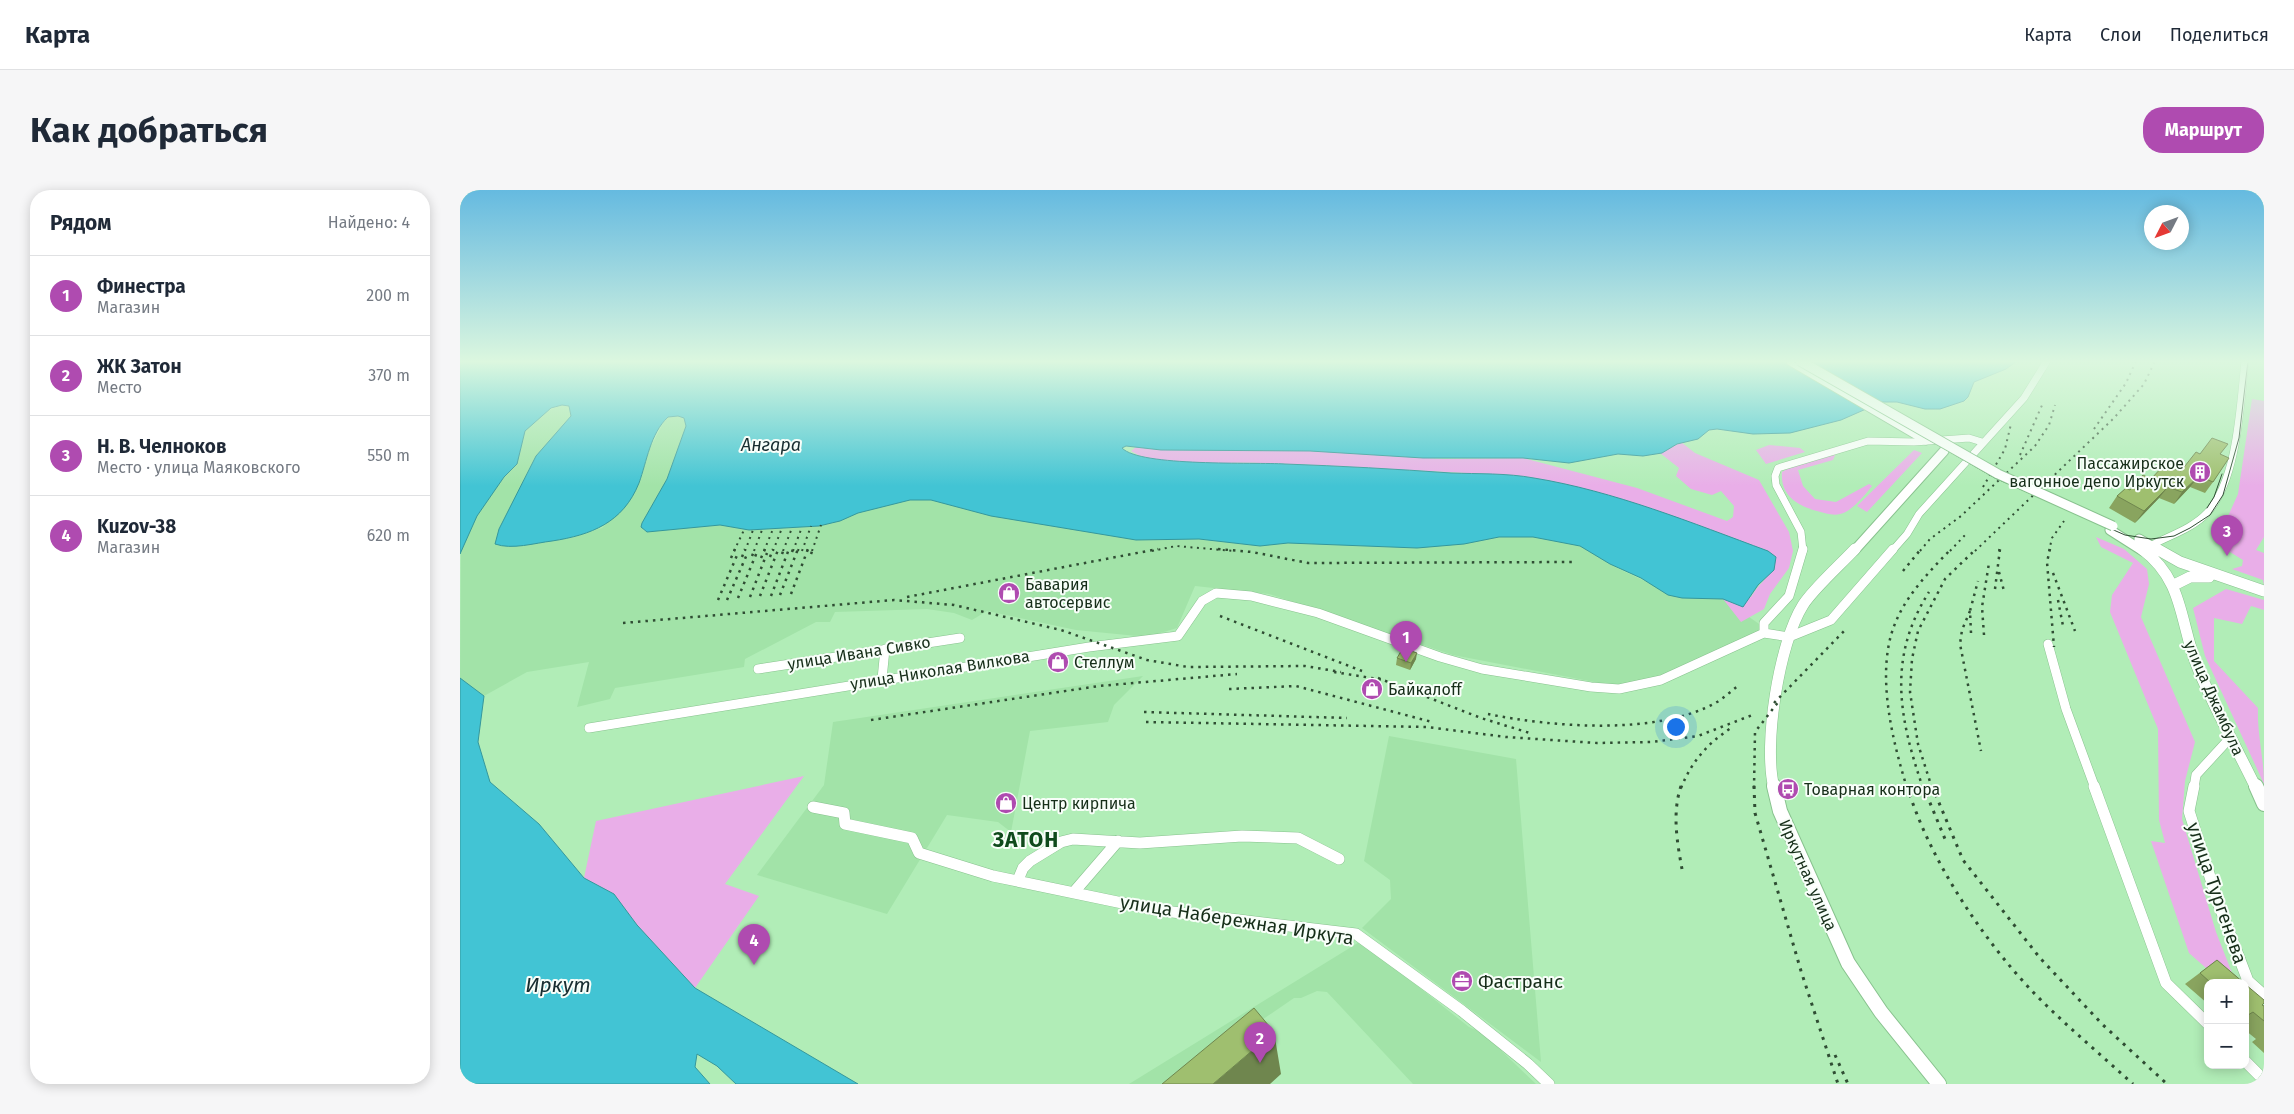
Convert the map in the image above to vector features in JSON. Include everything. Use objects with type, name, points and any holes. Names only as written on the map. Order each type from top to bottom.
[{"type":"main road","points":[[1861,403],[2004,484],[2111,528]]},
{"type":"main road","points":[[1873,403],[1998,474],[2180,562],[2224,579],[2264,591]]},
{"type":"main road","name":"Иркутная улица","points":[[1939,1084],[1881,1012],[1848,963],[1831,929],[1780,811],[1771,775],[1770,744],[1774,704],[1789,636],[1802,605],[1883,520],[1944,451]]},
{"type":"main road","name":"улица Джамбула","points":[[2111,528],[2150,555],[2174,585],[2190,649],[2230,738],[2261,792],[2264,804]]},
{"type":"main road","points":[[2132,541],[2150,546]]},
{"type":"main road","points":[[2174,585],[2182,579],[2192,576],[2224,579]]},
{"type":"street","points":[[1982,442],[1969,438],[1914,442],[1868,441],[1846,446],[1778,468],[1774,474],[1774,484],[1798,527],[1804,542],[1803,555],[1787,600],[1764,623],[1764,633],[1789,636],[1808,631],[1831,620],[1907,534],[1919,514],[1982,442],[2019,403]]},
{"type":"street","points":[[2150,546],[2206,515],[2218,498],[2237,429],[2240,403]]},
{"type":"street","name":"улица Николая Вилкова","points":[[589,728],[1089,646],[1178,636],[1202,601],[1216,593],[1272,600],[1318,613],[1440,657],[1482,668],[1591,687],[1620,689],[1661,680],[1764,633]]},
{"type":"street","name":"улица Ивана Сивко","points":[[758,669],[960,638]]},
{"type":"street","points":[[2048,644],[2066,709],[2166,983],[2204,1020]]},
{"type":"street","points":[[882,679],[885,649]]},
{"type":"street","name":"улица Тургенева","points":[[2230,738],[2196,775],[2189,811],[2219,905],[2248,981],[2264,995]]},
{"type":"street","name":"улица Набережная Иркута","points":[[813,807],[844,814],[845,824],[912,838],[919,853],[993,876],[1156,910],[1356,934],[1462,1011],[1528,1064],[1549,1084]]},
{"type":"street","points":[[1018,880],[1023,868],[1030,861],[1061,842],[1073,839],[1189,842],[1242,836],[1298,838],[1339,859]]},
{"type":"street","points":[[1074,892],[1118,841]]},
{"type":"street","points":[[2249,1065],[2264,1080]]},
{"type":"shaded area","points":[[2251,403],[2264,403],[2264,537],[2256,550],[2264,553],[2264,585],[2263,580],[2232,569],[2242,566],[2243,560],[2225,549],[2224,525],[2238,494]]},
{"type":"shaded area","points":[[562,405],[569,406],[572,412],[571,416],[536,456],[499,529],[496,544],[503,546],[571,538],[602,528],[628,502],[639,483],[649,450],[662,425],[668,417],[678,416],[684,418],[686,426],[667,479],[642,523],[643,530],[647,532],[720,525],[749,530],[819,526],[834,523],[858,513],[910,500],[931,500],[991,516],[1136,540],[1199,539],[1260,546],[1288,543],[1417,548],[1499,537],[1533,537],[1580,546],[1619,569],[1649,583],[1723,599],[1765,628],[1658,678],[1615,686],[1453,655],[1269,594],[1195,586],[1177,628],[1147,637],[1076,630],[987,611],[972,620],[954,613],[927,609],[835,612],[830,622],[816,622],[745,659],[744,667],[615,688],[610,699],[577,707],[589,662],[527,672],[484,696],[460,678],[461,549],[477,516],[504,477],[517,464],[525,431],[544,412]]},
{"type":"shaded area","points":[[1681,442],[1695,453],[1759,480],[1789,532],[1793,551],[1789,568],[1770,594],[1764,609],[1741,622],[1723,599],[1751,597],[1769,574],[1776,557],[1768,551],[1622,499],[1563,483],[1512,475],[1285,464],[1175,462],[1143,457],[1131,451],[1136,447],[1161,450],[1310,451],[1444,459],[1523,458],[1637,488],[1727,521],[1733,517],[1734,506],[1721,491],[1712,495],[1691,489],[1676,476],[1679,468],[1660,453]]},
{"type":"shaded area","points":[[1769,445],[1800,448],[1805,452],[1766,464],[1756,450]]},
{"type":"shaded area","points":[[1914,450],[1922,453],[1867,512],[1857,506]]},
{"type":"shaded area","points":[[1836,453],[1833,460],[1798,470],[1803,486],[1815,499],[1836,502],[1869,484],[1872,486],[1858,503],[1844,513],[1835,515],[1810,509],[1791,498],[1784,487],[1782,472],[1796,464]]},
{"type":"shaded area","points":[[2096,537],[2124,549],[2147,569],[2149,584],[2141,617],[2195,742],[2185,781],[2182,819],[2216,932],[2234,978],[2232,979],[2218,979],[2189,953],[2151,841],[2165,843],[2159,820],[2158,729],[2110,612],[2112,595],[2133,563],[2101,547]]},
{"type":"shaded area","points":[[2226,589],[2264,600],[2264,610],[2251,606],[2242,624],[2214,618],[2214,661],[2258,708],[2264,784],[2205,656],[2193,608]]},
{"type":"shaded area","points":[[1143,676],[1114,705],[1108,722],[1030,731],[1011,832],[998,822],[947,815],[887,914],[757,875],[824,785],[833,722]]},
{"type":"shaded area","points":[[1389,736],[1516,759],[1541,1062],[1362,928],[1391,899],[1390,880],[1364,861]]},
{"type":"shaded area","points":[[804,776],[725,884],[759,896],[695,988],[637,925],[614,894],[584,878],[596,821]]},
{"type":"shaded area","points":[[1361,941],[1469,1027],[1483,1033],[1536,1084],[1413,1084],[1327,992],[1317,991],[1301,998],[1294,998],[1168,1084],[1129,1084]]},
{"type":"water","name":"Ангара","points":[[460,403],[1880,403],[1841,420],[1790,433],[1753,434],[1717,429],[1709,430],[1698,439],[1677,444],[1662,453],[1643,456],[1618,454],[1569,463],[1523,458],[1423,458],[1310,451],[1161,450],[1126,446],[1122,448],[1133,454],[1174,461],[1513,475],[1594,491],[1682,519],[1768,551],[1776,557],[1774,570],[1758,585],[1743,607],[1723,599],[1682,598],[1668,595],[1641,578],[1610,564],[1580,546],[1533,537],[1499,537],[1464,544],[1417,548],[1288,543],[1260,546],[1199,539],[1136,540],[991,516],[931,500],[910,500],[858,513],[840,521],[819,526],[749,530],[720,525],[647,532],[641,527],[642,523],[667,479],[686,426],[684,418],[678,416],[668,417],[657,431],[639,483],[632,497],[615,517],[604,525],[592,531],[566,538],[516,546],[495,544],[499,529],[536,456],[571,416],[569,406],[562,405],[551,408],[525,431],[517,464],[504,477],[477,516],[460,554]]},
{"type":"water","name":"Ангара","points":[[1900,403],[1959,403],[1940,409],[1925,409]]},
{"type":"water","name":"Иркут","points":[[460,678],[484,696],[478,742],[490,782],[539,824],[584,878],[614,894],[637,925],[695,988],[858,1084],[736,1084],[717,1066],[697,1054],[695,1067],[710,1084],[460,1084]]},
{"type":"building","points":[[2212,438],[2228,444],[2220,454],[2229,458],[2213,482],[2199,476],[2182,492],[2168,487],[2144,511],[2117,496],[2126,488],[2130,490],[2143,475],[2151,479],[2164,465],[2181,471],[2196,452],[2200,454]]},
{"type":"building","points":[[1403,648],[1417,653],[1411,663],[1397,658]]},
{"type":"building","points":[[2217,960],[2239,979],[2207,979],[2200,973]]},
{"type":"building","points":[[2249,987],[2264,1000],[2262,1005],[2264,1006],[2264,1021],[2253,1012],[2249,1014]]},
{"type":"building","points":[[1254,1008],[1274,1032],[1213,1084],[1162,1084]]},
{"type":"tram line","points":[[1865,403],[1995,478],[2125,535],[2151,539],[2174,536],[2210,515],[2223,495],[2239,438],[2243,403]]},
{"type":"tram line","points":[[2207,508],[2214,497],[2222,474]]},
{"type":"railway","points":[[2020,455],[2043,403]]},
{"type":"railway","points":[[2094,429],[2112,403]]},
{"type":"railway","points":[[1975,551],[2114,418],[2127,403]]},
{"type":"railway","points":[[1920,551],[1930,539],[1961,516],[2035,446],[2049,425],[2055,405]]},
{"type":"railway","points":[[1983,487],[2005,449],[2011,424]]},
{"type":"railway","points":[[2049,551],[2052,538],[2064,521]]},
{"type":"railway","points":[[812,551],[821,525]]},
{"type":"railway","points":[[802,551],[811,526]]},
{"type":"railway","points":[[793,551],[802,527]]},
{"type":"railway","points":[[773,551],[782,528]]},
{"type":"railway","points":[[783,551],[792,528]]},
{"type":"railway","points":[[764,551],[773,529]]},
{"type":"railway","points":[[734,551],[744,530]]},
{"type":"railway","points":[[745,551],[753,530]]},
{"type":"railway","points":[[754,551],[762,530]]},
{"type":"railway","points":[[1950,551],[1966,534]]},
{"type":"railway","points":[[1999,551],[2000,545]]},
{"type":"railway","points":[[807,551],[809,546]]},
{"type":"railway","points":[[1152,551],[1176,546],[1234,551]]},
{"type":"railway","points":[[798,551],[799,547]]},
{"type":"railway","points":[[731,558],[735,549]]},
{"type":"railway","points":[[742,557],[745,549]]},
{"type":"railway","points":[[752,556],[755,549]]},
{"type":"railway","points":[[761,558],[765,549]]},
{"type":"railway","points":[[770,557],[773,549]]},
{"type":"railway","points":[[782,554],[784,549]]},
{"type":"railway","points":[[771,596],[789,549]]},
{"type":"railway","points":[[780,595],[798,549]]},
{"type":"railway","points":[[791,594],[808,549]]},
{"type":"railway","points":[[811,554],[813,549]]},
{"type":"railway","points":[[907,597],[1158,549]]},
{"type":"railway","points":[[1218,549],[1252,552],[1308,563],[1573,562]]},
{"type":"railway","points":[[1903,571],[1921,549]]},
{"type":"railway","points":[[1907,788],[1891,726],[1888,704],[1886,681],[1890,638],[1897,619],[1908,600],[1921,582],[1951,549]]},
{"type":"railway","points":[[1932,788],[1918,744],[1910,692],[1912,659],[1918,631],[1945,579],[1976,549]]},
{"type":"railway","points":[[1995,589],[2000,549]]},
{"type":"railway","points":[[2050,549],[2047,562],[2054,647]]},
{"type":"railway","points":[[760,596],[778,550]]},
{"type":"railway","points":[[727,600],[748,552]]},
{"type":"railway","points":[[738,598],[757,552]]},
{"type":"railway","points":[[718,600],[738,553]]},
{"type":"railway","points":[[750,597],[767,553]]},
{"type":"railway","points":[[1984,635],[1982,607],[1989,563]]},
{"type":"railway","points":[[1999,572],[2004,591]]},
{"type":"railway","points":[[2053,573],[2075,631]]},
{"type":"railway","points":[[1970,611],[1978,581]]},
{"type":"railway","points":[[1923,788],[1908,737],[1903,713],[1901,688],[1902,665],[1907,641],[1916,616],[1929,592]]},
{"type":"railway","points":[[623,623],[894,600],[954,605],[1061,630],[1147,660],[1188,667],[1305,666],[1341,672]]},
{"type":"railway","points":[[2058,600],[2063,626]]},
{"type":"railway","points":[[1970,611],[1971,633]]},
{"type":"railway","points":[[1970,611],[1962,630],[1960,644],[1981,751]]},
{"type":"railway","points":[[1220,616],[1362,671]]},
{"type":"railway","points":[[1774,703],[1847,628]]},
{"type":"railway","points":[[1334,672],[1383,680]]},
{"type":"railway","points":[[871,720],[1099,686],[1237,674]]},
{"type":"railway","points":[[1378,678],[1383,680]]},
{"type":"railway","points":[[1383,680],[1481,718],[1533,734]]},
{"type":"railway","points":[[1229,689],[1296,686],[1432,722]]},
{"type":"railway","points":[[1488,714],[1514,719],[1573,725],[1635,724],[1665,720],[1693,713],[1717,702],[1738,686]]},
{"type":"railway","points":[[1754,787],[1755,732],[1779,701]]},
{"type":"railway","points":[[1144,712],[1347,718]]},
{"type":"railway","points":[[1146,722],[1427,727],[1506,737],[1597,743],[1652,742],[1698,736],[1755,714]]},
{"type":"railway","points":[[1681,788],[1695,761],[1715,740],[1731,728]]},
{"type":"railway","points":[[1681,786],[1676,817],[1682,869]]},
{"type":"railway","points":[[1907,786],[1929,841],[1958,895],[1975,921],[2032,991],[2133,1084]]},
{"type":"railway","points":[[1923,786],[1945,839]]},
{"type":"railway","points":[[1932,786],[1963,860],[2040,958],[2102,1024],[2167,1084]]},
{"type":"railway","points":[[1754,787],[1755,813],[1801,971],[1838,1084]]},
{"type":"railway","points":[[1835,1055],[1848,1084]]},
{"type":"place","name":"Пассажирское вагонное депо Иркутск","points":[[2200,472]]},
{"type":"place","name":"Н. В. Челноков","points":[[2227,556]]},
{"type":"place","name":"Бавария автосервис","points":[[1009,593]]},
{"type":"place","name":"Стеллум","points":[[1058,662]]},
{"type":"place","name":"Финестра","points":[[1406,662]]},
{"type":"place","name":"Байкалoff","points":[[1372,689]]},
{"type":"place","name":"Товарная контора","points":[[1788,789]]},
{"type":"place","name":"Центр кирпича","points":[[1006,803]]},
{"type":"place","name":"Kuzov-38","points":[[754,965]]},
{"type":"place","name":"Фастранс","points":[[1462,981]]},
{"type":"place","name":"ЖК Затон","points":[[1260,1063]]},
{"type":"district","name":"ЗАТОН","points":[[1026,840]]}]
